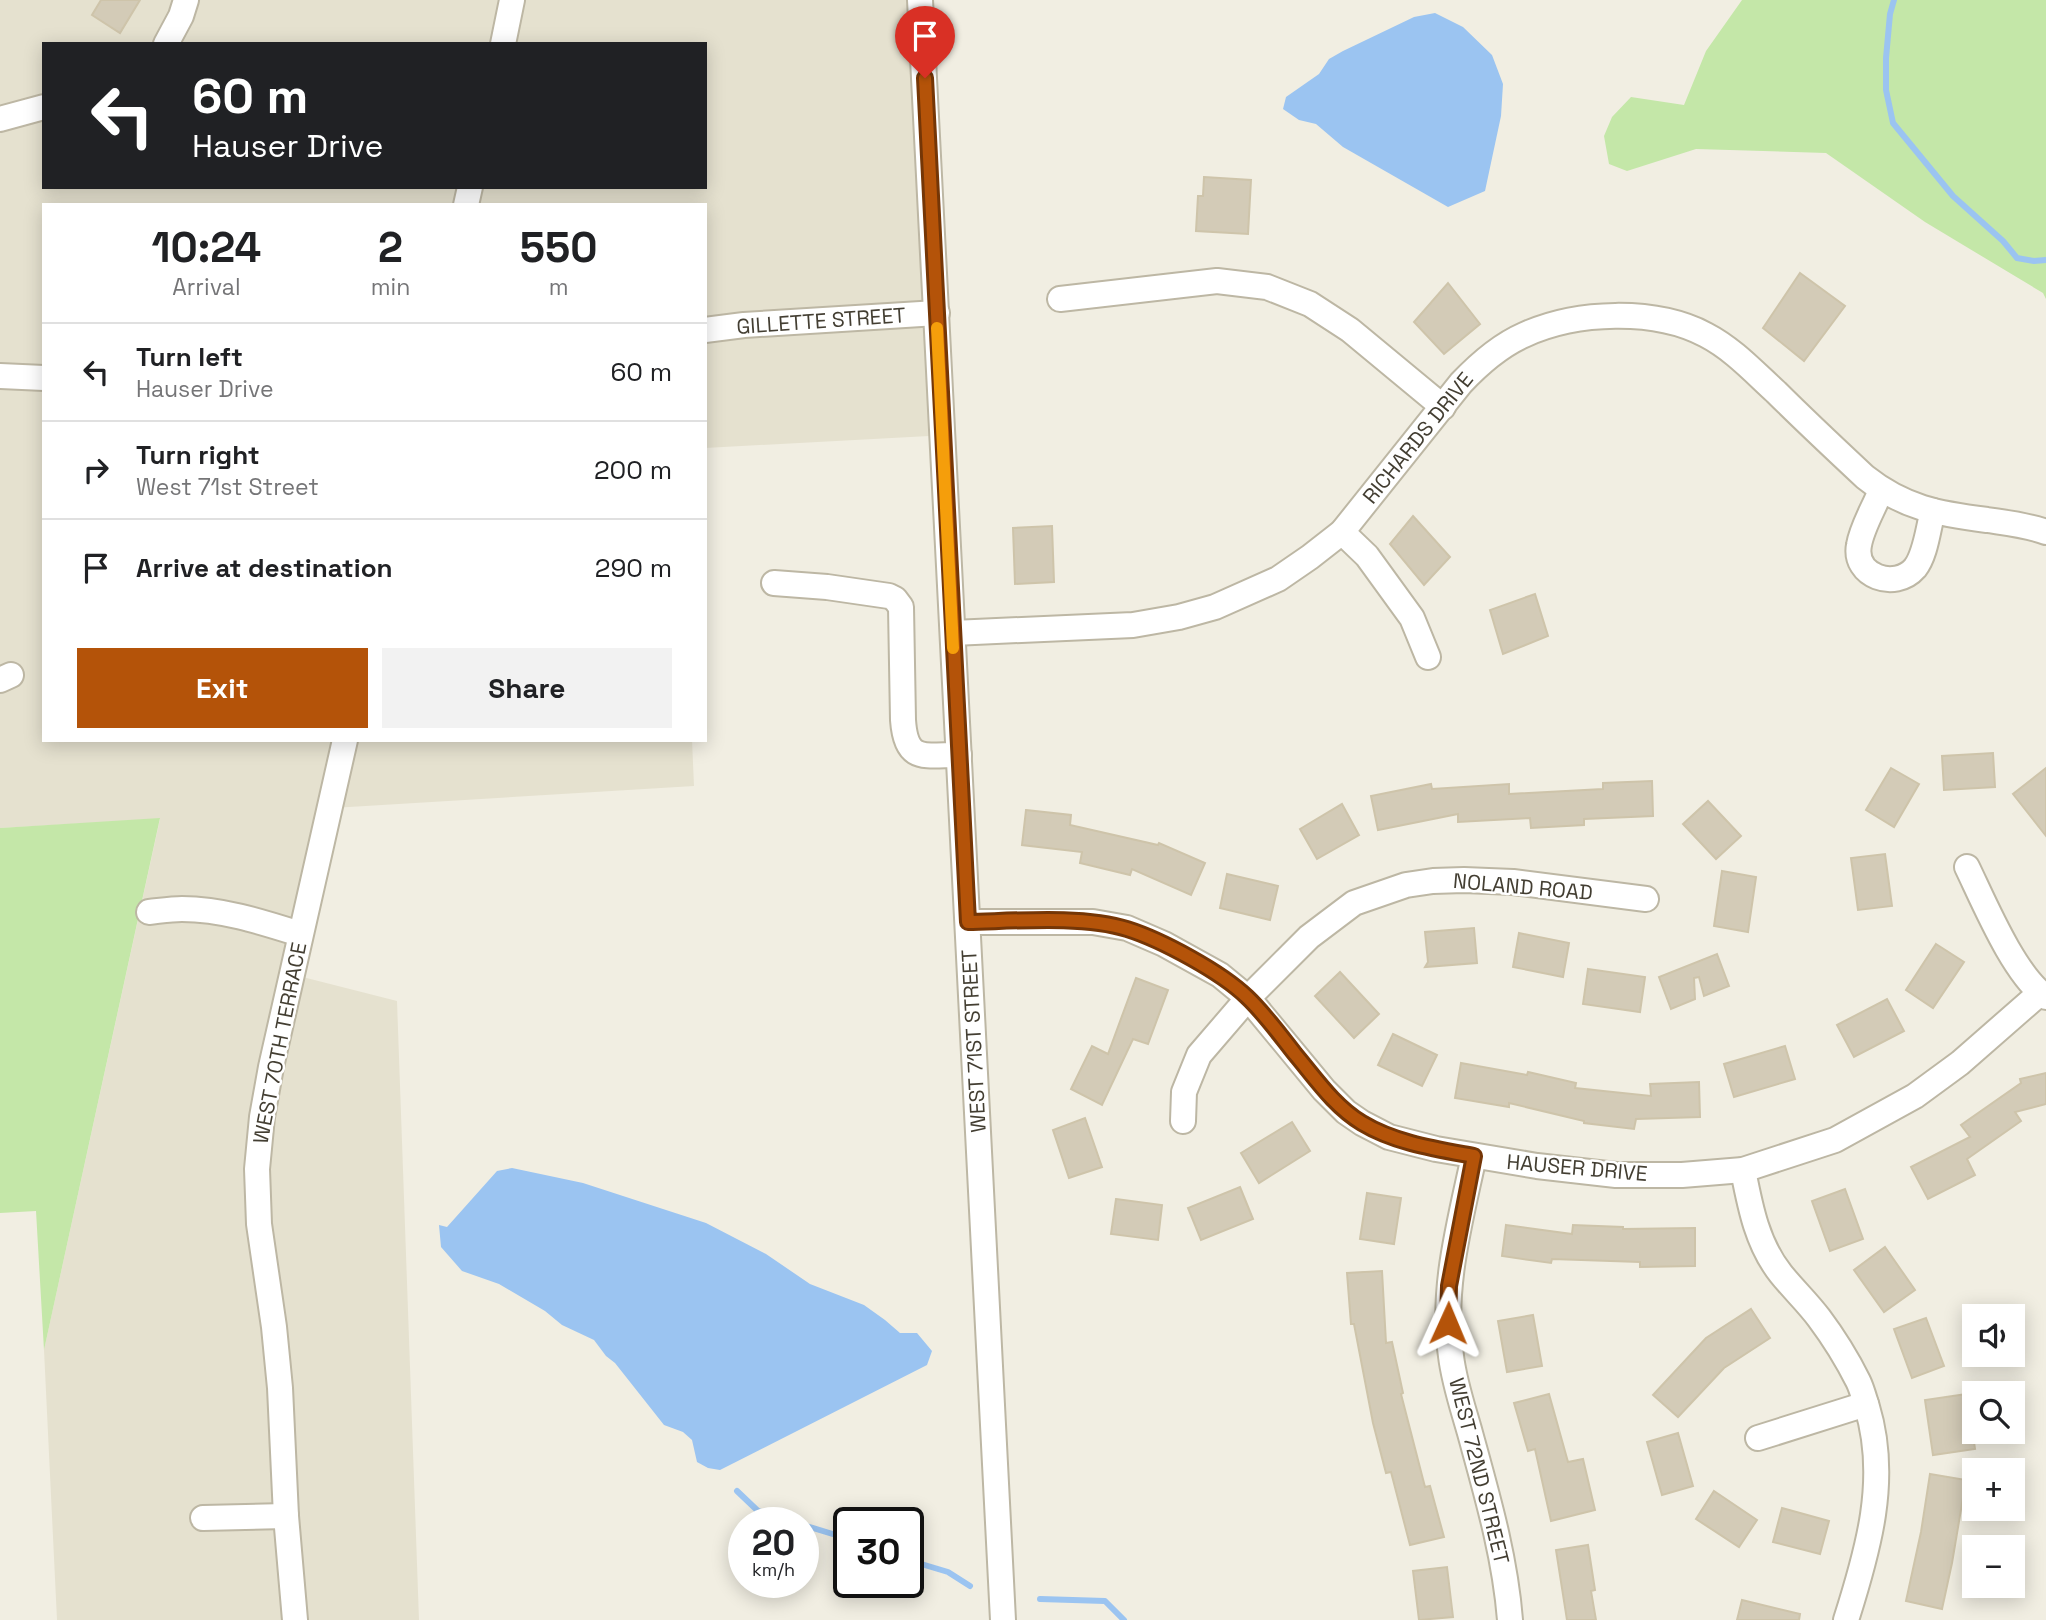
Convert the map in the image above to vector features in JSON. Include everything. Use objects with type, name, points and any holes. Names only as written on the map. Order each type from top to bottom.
[{"type":"street","points":[[167,42],[186,0]]},
{"type":"street","points":[[503,42],[512,0]]},
{"type":"street","name":"WEST 71ST STREET","points":[[920,0],[1003,1620]]},
{"type":"street","points":[[0,119],[42,108]]},
{"type":"street","points":[[1060,299],[1217,281],[1267,287],[1310,304],[1350,330],[1443,407]]},
{"type":"street","name":"GILLETTE STREET","points":[[707,330],[937,313]]},
{"type":"street","name":"RICHARDS DRIVE","points":[[953,633],[1133,625],[1216,607],[1278,579],[1342,532],[1477,366],[1524,335],[1547,327],[1596,317],[1621,316],[1665,321],[1705,334],[1732,351],[1865,477],[1881,490],[1905,503],[1933,511],[2008,522],[2046,533]]},
{"type":"street","points":[[0,376],[42,378]]},
{"type":"street","points":[[1881,490],[1858,546],[1859,558],[1865,568],[1882,579],[1903,577],[1916,566],[1933,511]]},
{"type":"street","points":[[1342,532],[1367,556],[1412,618],[1428,657]]},
{"type":"street","points":[[774,583],[827,587],[895,599],[901,607],[903,720],[904,735],[909,748],[921,755],[959,755]]},
{"type":"street","name":"WEST 70TH TERRACE","points":[[295,1620],[286,1516],[280,1388],[259,1224],[257,1169],[262,1117],[271,1067],[345,742]]},
{"type":"street","points":[[1967,867],[1995,925],[2022,972],[2043,995]]},
{"type":"street","name":"NOLAND ROAD","points":[[1183,1121],[1184,1091],[1199,1055],[1248,998],[1309,937],[1354,903],[1406,885],[1464,880],[1513,882],[1646,899]]},
{"type":"street","points":[[149,912],[180,909],[208,911],[256,920],[300,934]]},
{"type":"street","name":"HAUSER DRIVE","points":[[968,922],[1093,922],[1127,928],[1164,944],[1220,975],[1248,998],[1324,1090],[1346,1112],[1389,1137],[1474,1156],[1616,1175],[1682,1175],[1743,1170],[1835,1140],[1915,1096],[2043,995]]},
{"type":"street","name":"WEST 72ND STREET","points":[[1474,1156],[1449,1286],[1448,1323],[1458,1390],[1504,1566],[1510,1620]]},
{"type":"street","points":[[1743,1170],[1750,1209],[1760,1239],[1780,1274],[1833,1337],[1860,1383],[1873,1425],[1876,1452],[1874,1516],[1866,1557],[1846,1620]]},
{"type":"street","points":[[1758,1438],[1866,1404]]},
{"type":"street","points":[[204,1518],[286,1516]]},
{"type":"shaded area","points":[[0,0],[907,0],[929,436],[707,448],[707,203],[42,203],[42,742],[692,742],[694,786],[316,809],[279,971],[397,1001],[419,1620],[57,1620],[44,1350],[160,819],[0,828]]},
{"type":"green space","points":[[1742,0],[2046,0],[2046,299],[2043,293],[1925,222],[1826,153],[1696,149],[1627,171],[1609,164],[1604,136],[1612,117],[1631,97],[1684,105],[1706,51]]},
{"type":"green space","points":[[160,818],[44,1350],[36,1211],[0,1213],[0,828]]},
{"type":"water","points":[[1435,13],[1463,27],[1492,55],[1503,84],[1501,116],[1485,191],[1448,207],[1343,147],[1316,124],[1299,120],[1283,109],[1286,97],[1319,74],[1329,59],[1414,17]]},
{"type":"water","points":[[512,1168],[583,1183],[706,1223],[766,1254],[810,1284],[864,1305],[900,1333],[917,1333],[932,1351],[927,1365],[720,1470],[708,1468],[697,1462],[692,1440],[683,1432],[664,1425],[594,1340],[562,1325],[545,1311],[499,1284],[462,1271],[441,1247],[439,1225],[447,1227],[497,1171]]},
{"type":"building","points":[[101,0],[140,0],[120,33],[92,15]]},
{"type":"building","points":[[1204,177],[1251,180],[1248,234],[1196,231],[1198,196],[1203,196]]},
{"type":"building","points":[[1800,273],[1845,306],[1804,361],[1763,328]]},
{"type":"building","points":[[1448,283],[1480,324],[1444,354],[1414,322]]},
{"type":"building","points":[[1413,516],[1450,557],[1424,585],[1390,544]]},
{"type":"building","points":[[1052,526],[1054,582],[1015,584],[1013,528]]},
{"type":"building","points":[[1535,594],[1548,636],[1503,654],[1490,610]]},
{"type":"building","points":[[1993,753],[1995,787],[1944,790],[1942,756]]},
{"type":"building","points":[[1891,768],[1919,784],[1894,827],[1866,810]]},
{"type":"building","points":[[2046,768],[2046,836],[2013,794]]},
{"type":"building","points":[[1652,781],[1653,816],[1584,819],[1584,825],[1531,828],[1530,818],[1458,822],[1458,814],[1378,830],[1371,796],[1431,784],[1432,789],[1509,784],[1509,794],[1603,789],[1603,783]]},
{"type":"building","points":[[1708,801],[1741,836],[1716,859],[1683,824]]},
{"type":"building","points":[[1342,804],[1359,835],[1317,859],[1300,829]]},
{"type":"building","points":[[1026,810],[1071,815],[1070,825],[1158,845],[1159,843],[1205,863],[1191,895],[1132,869],[1130,875],[1080,863],[1082,852],[1022,845]]},
{"type":"building","points":[[1885,854],[1892,906],[1858,910],[1851,858]]},
{"type":"building","points":[[1722,871],[1756,877],[1748,932],[1714,926]]},
{"type":"building","points":[[1227,874],[1278,886],[1270,920],[1220,908]]},
{"type":"building","points":[[1474,928],[1477,963],[1425,967],[1428,962],[1425,932]]},
{"type":"building","points":[[1519,933],[1569,943],[1563,977],[1513,967]]},
{"type":"building","points":[[1936,944],[1964,962],[1933,1008],[1906,990]]},
{"type":"building","points":[[1717,954],[1729,986],[1704,996],[1699,977],[1694,978],[1695,999],[1671,1009],[1659,977]]},
{"type":"building","points":[[1588,969],[1645,977],[1640,1012],[1583,1004]]},
{"type":"building","points":[[1340,972],[1379,1014],[1354,1038],[1315,996]]},
{"type":"building","points":[[1136,978],[1168,990],[1148,1044],[1133,1039],[1102,1105],[1071,1089],[1092,1046],[1108,1054]]},
{"type":"building","points":[[1887,999],[1904,1031],[1854,1057],[1837,1025]]},
{"type":"building","points":[[1393,1034],[1437,1055],[1422,1086],[1378,1065]]},
{"type":"building","points":[[1785,1046],[1795,1079],[1734,1097],[1724,1064]]},
{"type":"building","points":[[1461,1063],[1527,1075],[1528,1072],[1576,1083],[1575,1088],[1651,1096],[1650,1084],[1699,1082],[1700,1117],[1636,1119],[1634,1129],[1584,1123],[1509,1103],[1509,1107],[1455,1098]]},
{"type":"building","points":[[2046,1073],[2046,1104],[2015,1112],[2021,1121],[1967,1159],[1975,1175],[1928,1199],[1911,1167],[1970,1137],[1961,1125],[2021,1083],[2020,1079]]},
{"type":"building","points":[[1085,1118],[1102,1167],[1069,1178],[1053,1130]]},
{"type":"building","points":[[1292,1122],[1310,1151],[1259,1183],[1241,1153]]},
{"type":"building","points":[[1240,1187],[1253,1219],[1201,1240],[1188,1208]]},
{"type":"building","points":[[1845,1189],[1863,1239],[1830,1251],[1812,1201]]},
{"type":"building","points":[[1367,1193],[1401,1198],[1394,1244],[1360,1239]]},
{"type":"building","points":[[1116,1199],[1162,1205],[1158,1240],[1111,1234]]},
{"type":"building","points":[[1506,1225],[1572,1234],[1573,1225],[1623,1229],[1695,1228],[1695,1266],[1640,1267],[1640,1262],[1552,1259],[1551,1263],[1502,1256]]},
{"type":"building","points":[[1885,1247],[1915,1290],[1884,1312],[1854,1270]]},
{"type":"building","points":[[1382,1271],[1386,1343],[1392,1342],[1403,1393],[1401,1394],[1425,1487],[1430,1486],[1444,1537],[1410,1545],[1391,1472],[1386,1473],[1373,1423],[1354,1324],[1351,1324],[1347,1273]]},
{"type":"building","points":[[1751,1309],[1770,1338],[1724,1368],[1678,1417],[1653,1395],[1706,1338]]},
{"type":"building","points":[[1533,1315],[1542,1366],[1507,1372],[1498,1321]]},
{"type":"building","points":[[1926,1318],[1944,1366],[1912,1378],[1894,1329]]},
{"type":"building","points":[[1549,1394],[1568,1462],[1583,1459],[1595,1510],[1551,1521],[1535,1449],[1528,1451],[1514,1403]]},
{"type":"building","points":[[1962,1395],[1962,1444],[1974,1444],[1975,1449],[1933,1455],[1925,1400]]},
{"type":"building","points":[[1678,1433],[1693,1486],[1662,1495],[1647,1442]]},
{"type":"building","points":[[1930,1474],[1962,1479],[1962,1504],[1942,1609],[1906,1601]]},
{"type":"building","points":[[1714,1491],[1757,1520],[1739,1547],[1696,1519]]},
{"type":"building","points":[[1782,1508],[1829,1521],[1820,1554],[1773,1542]]},
{"type":"building","points":[[1588,1545],[1595,1590],[1591,1591],[1596,1620],[1567,1620],[1556,1550]]},
{"type":"building","points":[[1447,1567],[1453,1617],[1419,1620],[1413,1571]]},
{"type":"building","points":[[1742,1600],[1800,1614],[1799,1620],[1737,1620]]},
{"type":"waterway","points":[[1894,0],[1886,58],[1886,90],[1893,123],[1953,196],[2003,241],[2017,258],[2046,260]]},
{"type":"waterway","points":[[737,1491],[754,1507]]},
{"type":"waterway","points":[[819,1530],[833,1534]]},
{"type":"waterway","points":[[924,1565],[948,1572],[970,1586]]},
{"type":"waterway","points":[[1040,1599],[1105,1601],[1124,1620]]},
{"type":"slow traffic","points":[[937,328],[953,648]]},
{"type":"route","points":[[925,78],[968,922],[1093,922],[1127,928],[1164,944],[1220,975],[1248,998],[1324,1090],[1346,1112],[1362,1123],[1389,1137],[1474,1156],[1456,1241],[1449,1286],[1448,1323]]}]
